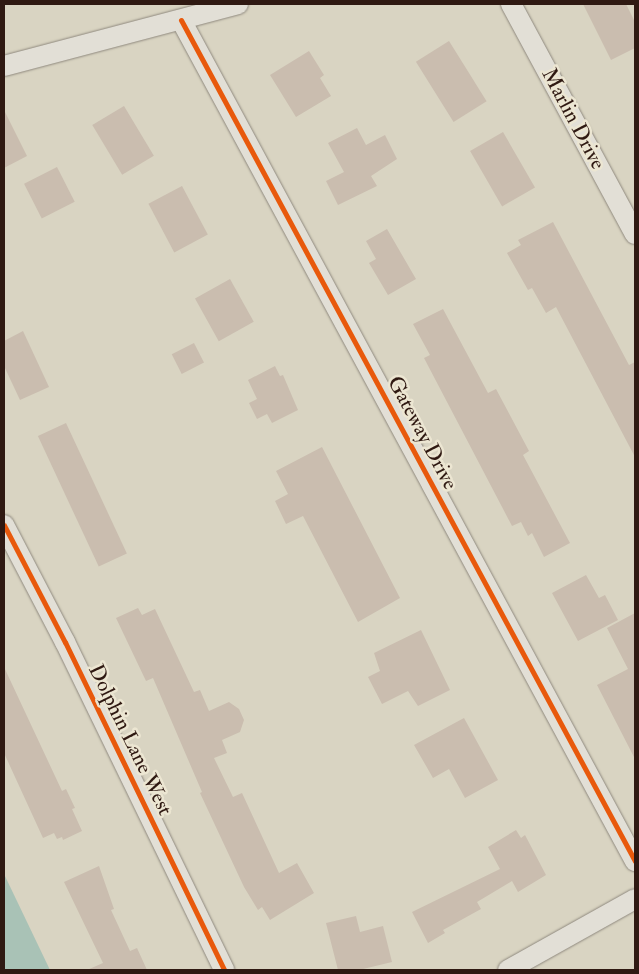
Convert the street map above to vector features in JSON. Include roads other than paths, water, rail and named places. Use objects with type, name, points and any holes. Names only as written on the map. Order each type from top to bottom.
[{"type":"street","points":[[4,66],[238,4]]},
{"type":"street","name":"Marlin Drive","points":[[511,4],[635,234]]},
{"type":"street","name":"Gateway Drive","points":[[181,20],[635,861]]},
{"type":"street","name":"Dolphin Lane West","points":[[4,525],[65,642],[224,970]]},
{"type":"street","points":[[508,970],[635,899]]}]
